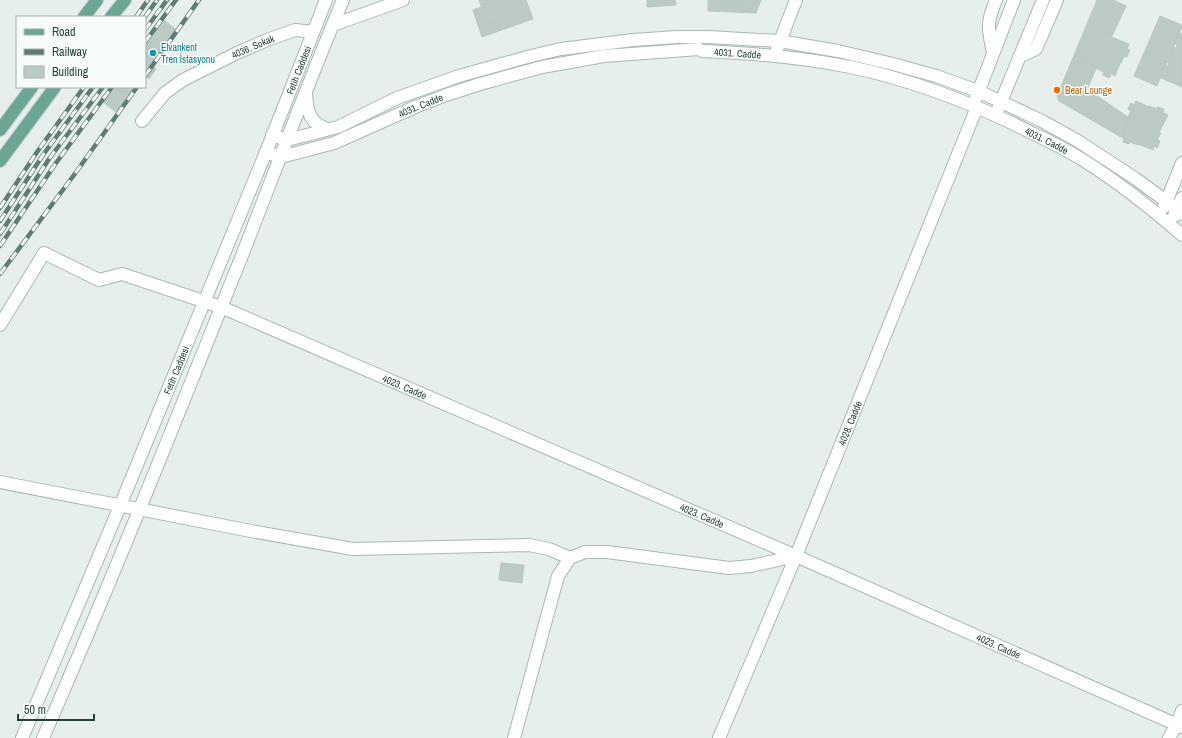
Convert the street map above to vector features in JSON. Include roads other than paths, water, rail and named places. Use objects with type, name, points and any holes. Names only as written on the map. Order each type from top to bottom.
[{"type":"main road","points":[[85,16],[97,0]]},
{"type":"main road","points":[[112,16],[125,0]]},
{"type":"main road","points":[[2,124],[31,88]]},
{"type":"main road","points":[[0,161],[54,88]]},
{"type":"street","name":"Fetih Caddesi","points":[[22,738],[120,506],[266,152],[326,0]]},
{"type":"street","name":"Fetih Caddesi","points":[[43,738],[139,510],[281,157],[314,68],[343,0]]},
{"type":"street","points":[[333,25],[403,0]]},
{"type":"street","points":[[775,56],[796,0]]},
{"type":"street","points":[[993,53],[988,26],[990,13],[996,0]]},
{"type":"street","name":"4028. Cadde","points":[[719,738],[796,556],[975,106],[978,91],[1014,0]]},
{"type":"street","points":[[996,115],[1000,102],[1043,0]]},
{"type":"street","points":[[1019,57],[1036,49],[1057,0]]},
{"type":"street","name":"4036. Sokak","points":[[142,121],[154,104],[165,93],[183,80],[267,40],[295,30],[313,32]]},
{"type":"street","name":"4031. Cadde","points":[[287,140],[338,127],[397,98],[459,76],[531,56],[561,50],[633,40],[678,37],[708,37],[779,42],[838,51],[893,64],[936,76],[978,91],[1040,120],[1110,161],[1166,200],[1180,212]]},
{"type":"street","name":"4031. Cadde","points":[[281,157],[344,139],[446,95],[542,67],[604,56],[699,49],[702,51],[775,56],[850,67],[896,79],[975,106],[996,115],[1083,160],[1138,198],[1182,235]]},
{"type":"street","points":[[306,93],[309,115],[320,127],[328,129]]},
{"type":"street","points":[[272,135],[287,140]]},
{"type":"street","points":[[266,152],[281,157]]},
{"type":"street","points":[[1160,216],[1182,163]]},
{"type":"street","points":[[1171,225],[1180,212],[1182,198]]},
{"type":"street","name":"4023. Cadde","points":[[0,325],[44,253],[99,280],[122,274],[221,308],[796,556],[1179,725]]},
{"type":"street","points":[[0,482],[139,510],[353,549],[530,545],[549,549],[570,558]]},
{"type":"street","points":[[514,738],[558,576],[570,558],[585,552],[607,552],[729,568],[751,566],[796,556]]},
{"type":"street","points":[[1169,738],[1179,725],[1182,712]]},
{"type":"railway","points":[[137,16],[148,0]]},
{"type":"railway","points":[[146,16],[157,0]]},
{"type":"railway","points":[[146,29],[167,0]]},
{"type":"railway","points":[[146,41],[176,0]]},
{"type":"railway","points":[[146,75],[199,0]]},
{"type":"railway","points":[[0,208],[37,152],[83,88]]},
{"type":"railway","points":[[0,221],[43,155],[92,88]]},
{"type":"railway","points":[[0,234],[49,159],[102,88]]},
{"type":"railway","points":[[0,246],[56,163],[111,88]]},
{"type":"railway","points":[[0,274],[136,88]]},
{"type":"place","name":"Elvankent Tren İstasyonu","points":[[153,53]]},
{"type":"place","name":"Bear Lounge","points":[[1057,90]]}]
